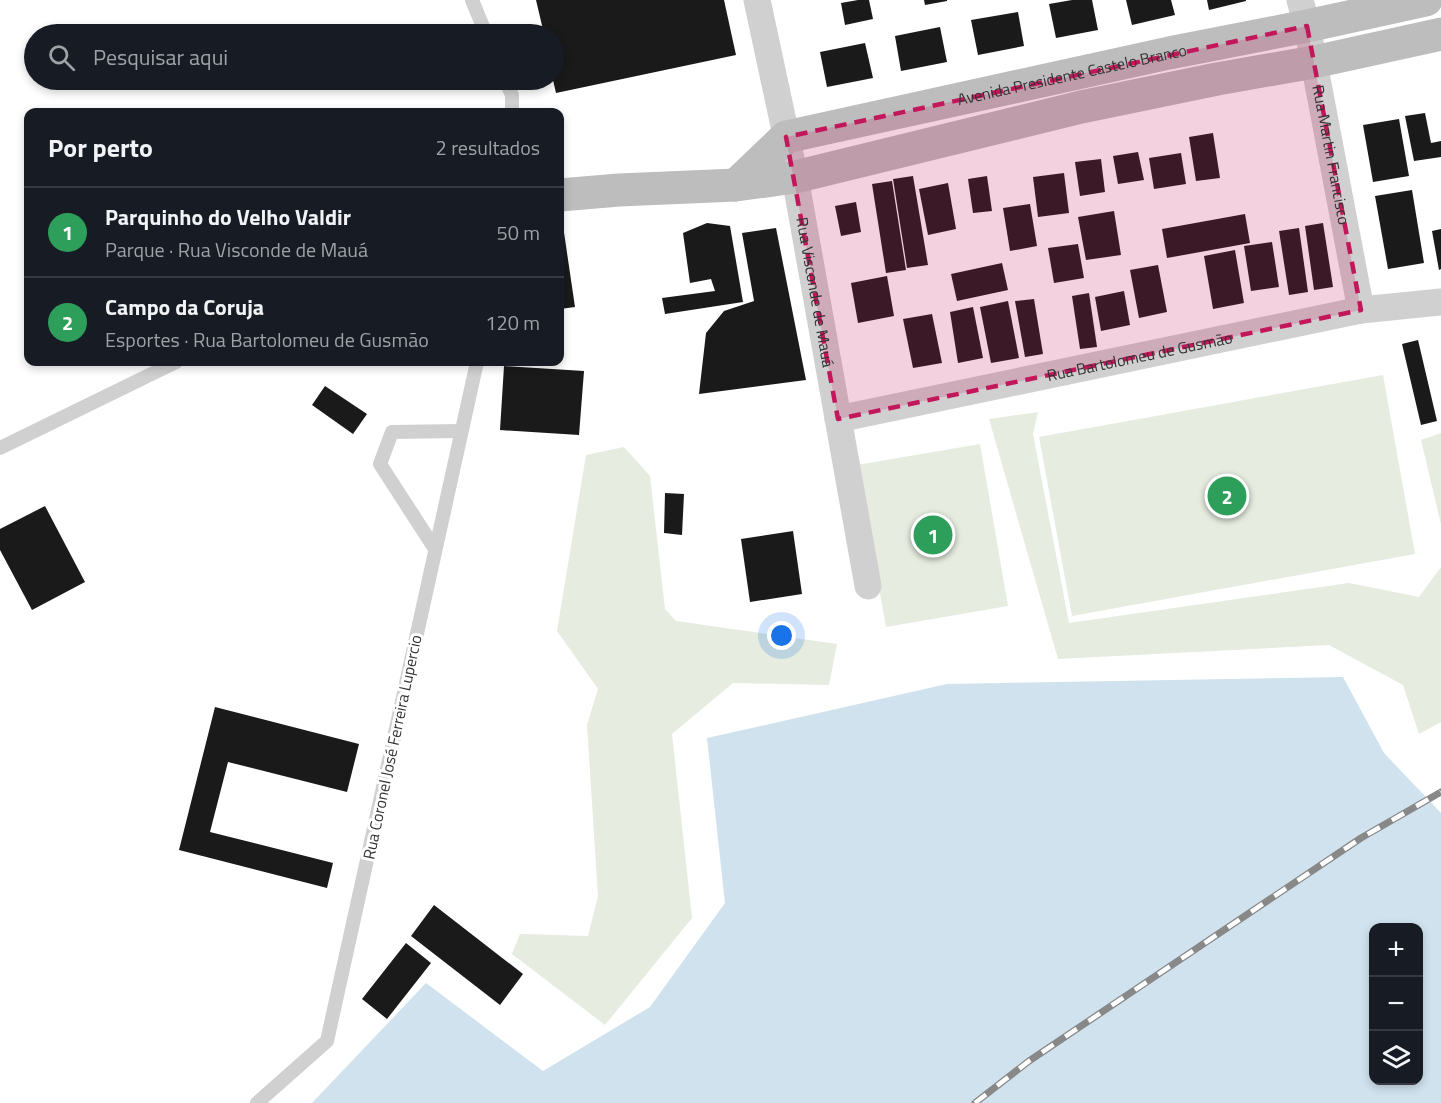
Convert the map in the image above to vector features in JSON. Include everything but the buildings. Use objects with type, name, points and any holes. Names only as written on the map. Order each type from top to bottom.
[{"type":"street","name":"Rua Visconde de Mauá","points":[[757,0],[795,177],[868,586]]},
{"type":"street","name":"Avenida Presidente Castelo Branco","points":[[786,138],[1158,55],[1304,13],[1426,0]]},
{"type":"street","name":"Rua Martin Francisco","points":[[1304,13],[1361,310]]},
{"type":"street","name":"Avenida Presidente Castelo Branco","points":[[564,195],[736,184],[795,177],[1080,107],[1314,62],[1441,34]]},
{"type":"street","points":[[736,184],[786,138]]},
{"type":"street","name":"Rua Bartolomeu de Gusmão","points":[[838,419],[1361,310],[1441,302]]},
{"type":"lane","points":[[472,0],[482,24]]},
{"type":"lane","points":[[510,90],[512,108]]},
{"type":"lane","points":[[0,448],[168,366]]},
{"type":"lane","name":"Rua Coronel José Ferreira Lupercio","points":[[257,1103],[327,1041],[476,366]]},
{"type":"lane","points":[[435,549],[380,464],[392,432],[461,431]]},
{"type":"highlighted area","points":[[1307,26],[1361,310],[838,419],[786,137]]},
{"type":"shaded area","points":[[1383,375],[1415,554],[1072,616],[1039,437]]},
{"type":"shaded area","points":[[1038,412],[1033,434],[1069,623],[1349,583],[1419,597],[1441,567],[1441,722],[1419,734],[1403,685],[1329,645],[1058,659],[989,419]]},
{"type":"shaded area","points":[[1441,433],[1441,524],[1421,440]]},
{"type":"shaded area","points":[[980,444],[1008,606],[886,627],[857,465]]},
{"type":"shaded area","points":[[624,447],[650,476],[665,609],[676,621],[837,644],[829,685],[733,683],[672,734],[692,918],[605,1025],[512,954],[520,934],[588,936],[598,896],[587,725],[598,689],[557,631],[586,455]]},
{"type":"water","points":[[1343,677],[1384,753],[1441,813],[1441,1103],[312,1103],[426,983],[543,1071],[650,1007],[725,903],[707,738],[947,684]]},
{"type":"railway","points":[[975,1103],[1029,1061],[1361,838],[1441,792]]},
{"type":"place","name":"Campo da Coruja","points":[[1227,496]]},
{"type":"place","name":"Parquinho do Velho Valdir","points":[[933,535]]}]
